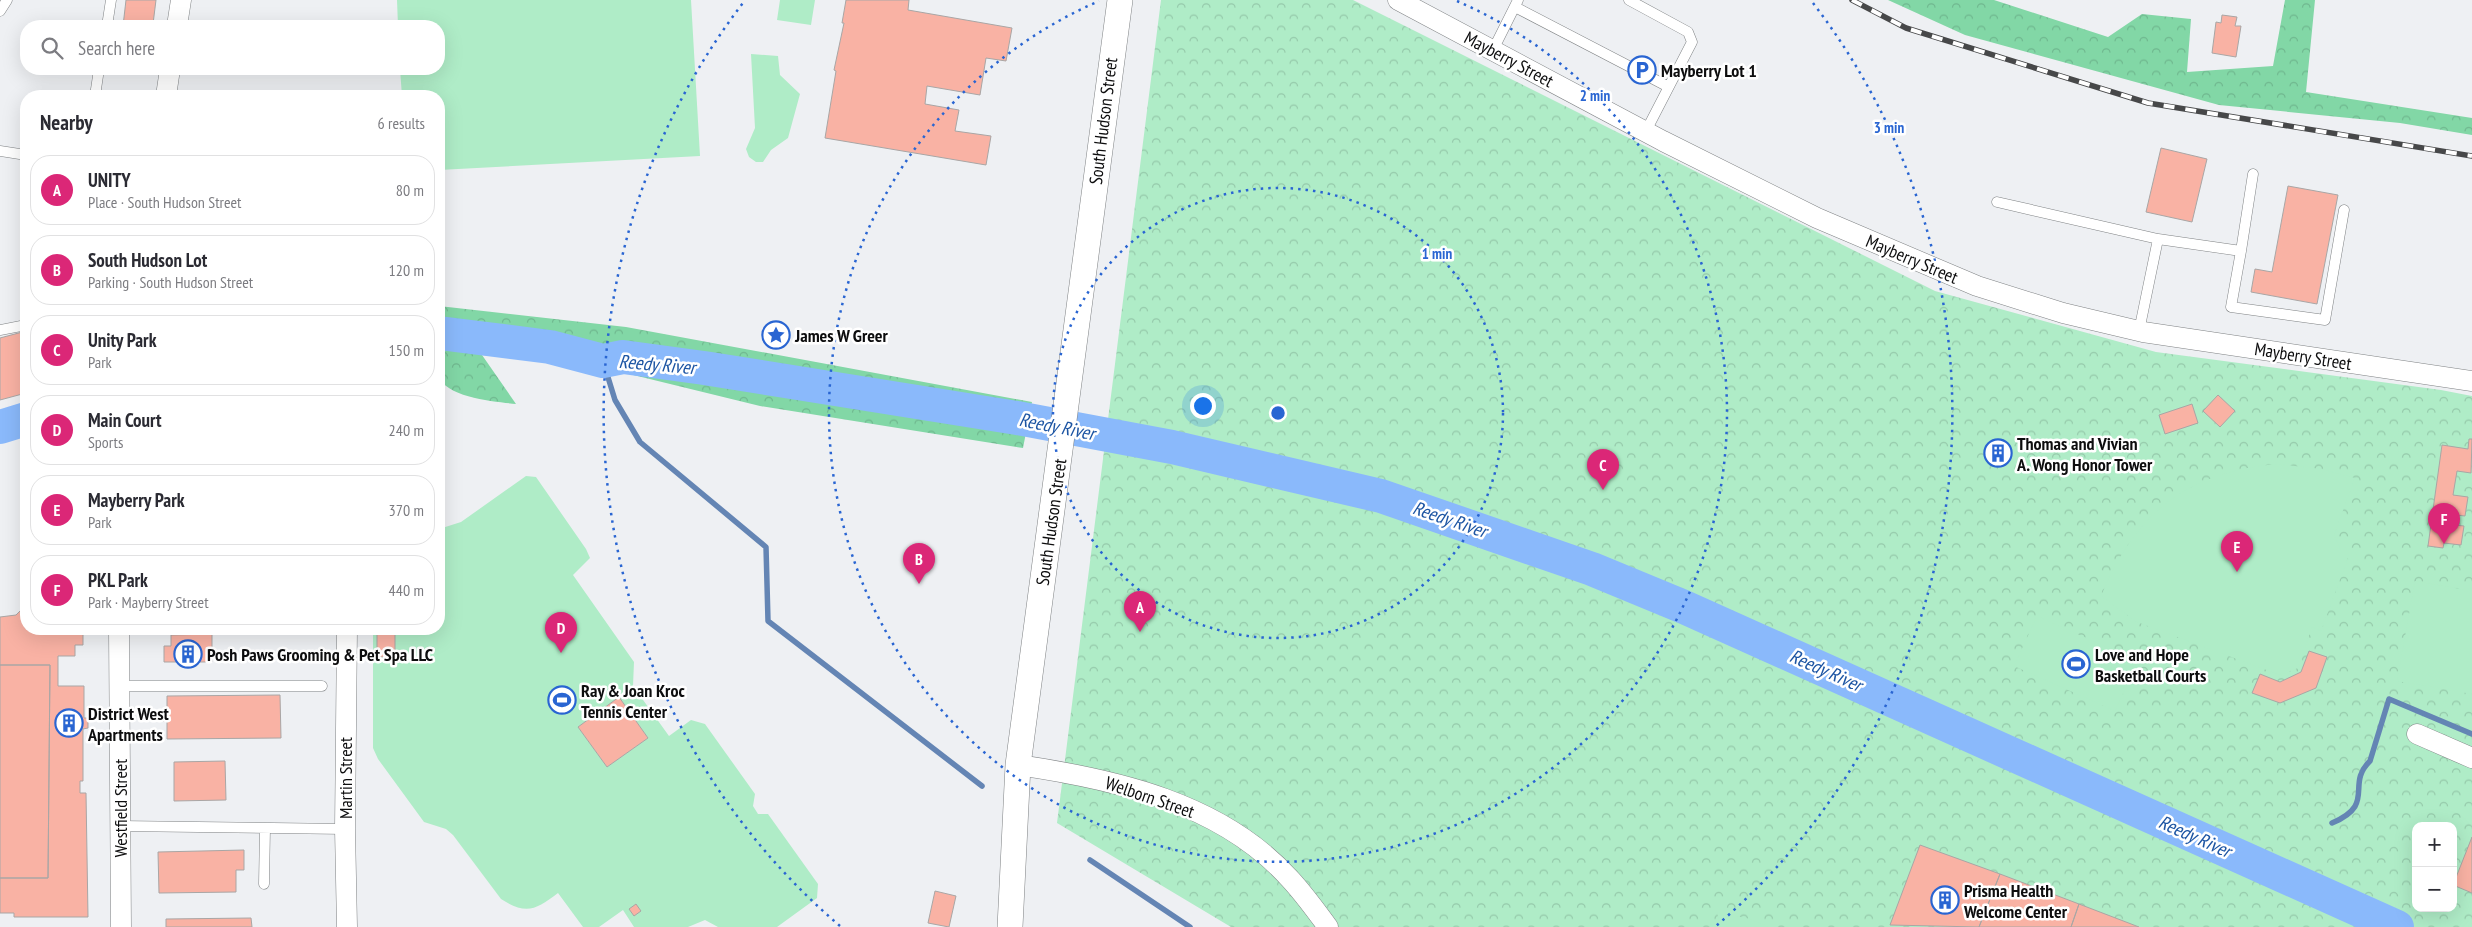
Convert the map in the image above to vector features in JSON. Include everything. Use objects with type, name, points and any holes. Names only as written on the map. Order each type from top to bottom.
[{"type":"street","points":[[178,20],[181,0]]},
{"type":"street","name":"South Hudson Street","points":[[1010,927],[1018,765],[1120,0]]},
{"type":"street","name":"Mayberry Street","points":[[1398,0],[1646,131],[1817,218],[1976,286],[2063,313],[2139,331],[2472,381]]},
{"type":"street","points":[[167,90],[169,75]]},
{"type":"street","name":"Westfield Street","points":[[119,635],[121,927]]},
{"type":"street","name":"Martin Street","points":[[347,635],[345,829],[347,927]]},
{"type":"street","points":[[2417,734],[2472,758]]},
{"type":"street","name":"Welborn Street","points":[[1018,765],[1092,777],[1185,805],[1247,841],[1290,878],[1328,927]]},
{"type":"lane","points":[[0,11],[7,0]]},
{"type":"lane","points":[[108,20],[111,0]]},
{"type":"lane","points":[[1629,0],[1688,32],[1692,42],[1667,86],[1646,131]]},
{"type":"lane","points":[[1493,50],[1516,3],[1667,86]]},
{"type":"lane","points":[[96,90],[98,75]]},
{"type":"lane","points":[[0,150],[20,155]]},
{"type":"lane","points":[[2253,174],[2231,307],[2325,320],[2344,210]]},
{"type":"lane","points":[[1997,202],[2158,239],[2241,251]]},
{"type":"lane","points":[[2139,331],[2158,239]]},
{"type":"lane","points":[[0,330],[20,326]]},
{"type":"lane","points":[[119,686],[322,686]]},
{"type":"lane","points":[[120,826],[345,829]]},
{"type":"lane","points":[[264,884],[265,828]]},
{"type":"green space","points":[[397,0],[691,0],[700,156],[445,170],[445,90],[402,90],[400,75],[445,75],[445,20],[398,20]]},
{"type":"green space","points":[[780,0],[815,0],[811,25],[777,20]]},
{"type":"green space","points":[[1161,0],[1353,0],[1935,291],[2156,352],[2441,390],[2472,396],[2472,927],[1231,927],[1057,823]]},
{"type":"green space","points":[[1888,0],[1994,0],[2108,37],[2142,14],[2191,19],[2187,72],[2273,66],[2285,0],[2315,0],[2306,92],[2472,118],[2472,135],[2400,123],[2219,105],[1965,35]]},
{"type":"green space","points":[[751,54],[778,56],[780,75],[800,94],[788,138],[771,150],[763,162],[756,162],[749,157],[746,149],[755,128]]},
{"type":"green space","points":[[445,307],[626,327],[1032,402],[1023,448],[760,406],[572,360],[482,355],[516,404],[473,398],[445,384]]},
{"type":"green space","points":[[2277,464],[2321,469],[2355,478],[2334,535],[2341,551],[2349,555],[2321,631],[2312,627],[2298,668],[2280,675],[2137,622],[2101,596],[2130,541],[2148,520],[2168,502],[2191,487],[2216,476]]},
{"type":"green space","name":"Ray & Joan Kroc Tennis Center","points":[[526,476],[536,477],[586,549],[590,558],[573,575],[634,662],[633,686],[669,736],[691,720],[705,724],[755,794],[753,806],[758,814],[768,814],[818,884],[817,898],[777,927],[718,927],[705,920],[688,927],[634,927],[623,910],[599,927],[583,927],[558,893],[537,907],[524,909],[501,899],[453,835],[446,829],[424,822],[378,759],[373,748],[373,635],[377,635],[377,656],[395,657],[395,635],[445,635],[445,527],[461,522]],"holes":[[[619,697],[648,738],[607,767],[578,727]]]},
{"type":"green space","points":[[2415,581],[2472,591],[2472,694],[2397,681]]},
{"type":"green space","name":"Love and Hope Basketball Courts","points":[[2037,616],[2138,661],[2115,711],[2014,666]]},
{"type":"green space","points":[[1717,912],[1750,919],[1769,927],[1720,927]]},
{"type":"building","points":[[126,0],[156,0],[154,20],[124,20]]},
{"type":"building","points":[[846,0],[909,0],[908,10],[1012,28],[1006,61],[986,58],[980,95],[927,86],[925,104],[959,110],[955,131],[991,136],[986,165],[825,138]]},
{"type":"building","points":[[2222,15],[2237,17],[2235,26],[2241,26],[2236,57],[2212,53],[2216,22],[2221,23]]},
{"type":"building","points":[[2161,148],[2207,159],[2192,222],[2146,212]]},
{"type":"building","points":[[2288,186],[2338,195],[2317,304],[2251,292],[2255,269],[2272,272]]},
{"type":"building","points":[[20,333],[20,395],[0,400],[0,338]]},
{"type":"building","points":[[2218,395],[2235,411],[2220,427],[2203,411]]},
{"type":"building","points":[[2192,404],[2198,423],[2165,434],[2159,415]]},
{"type":"building","points":[[2469,439],[2472,439],[2471,473],[2457,471],[2453,495],[2468,497],[2465,516],[2447,514],[2446,524],[2464,526],[2461,545],[2444,543],[2443,548],[2428,546],[2442,445],[2468,449]]},
{"type":"building","name":"Thomas and Vivian A. Wong Honor Tower","points":[[2001,440],[2011,450],[2007,463],[1994,466],[1985,457],[1989,444]]},
{"type":"building","name":"District West Apartments","points":[[20,611],[20,635],[83,635],[83,645],[75,645],[75,656],[58,656],[58,686],[84,686],[84,718],[88,718],[88,728],[83,729],[83,781],[80,781],[80,793],[86,793],[88,917],[14,917],[14,913],[0,913],[0,878],[48,878],[50,665],[0,665],[0,617],[16,615]]},
{"type":"building","name":"Posh Paws Grooming & Pet Spa LLC","points":[[171,635],[212,635],[212,662],[164,662],[164,646],[171,646]]},
{"type":"building","points":[[377,635],[395,635],[395,657],[377,657]]},
{"type":"building","points":[[2309,651],[2327,657],[2316,688],[2280,703],[2252,693],[2260,674],[2280,682],[2301,672]]},
{"type":"building","points":[[0,665],[50,665],[48,878],[0,878]]},
{"type":"building","points":[[280,695],[281,738],[167,739],[167,721],[162,721],[162,714],[167,714],[167,696]]},
{"type":"building","points":[[619,697],[648,738],[607,767],[578,727]]},
{"type":"building","points":[[225,761],[226,800],[174,801],[174,762]]},
{"type":"building","points":[[2472,837],[2472,893],[2457,887],[2457,875]]},
{"type":"building","name":"Prisma Health Welcome Center","points":[[1920,845],[2000,874],[1979,927],[1890,925]]},
{"type":"building","points":[[244,850],[244,870],[236,870],[236,892],[159,893],[158,852]]},
{"type":"building","points":[[2000,874],[2079,904],[2071,927],[1979,927]]},
{"type":"building","points":[[935,891],[956,896],[949,927],[928,923]]},
{"type":"building","points":[[636,904],[641,911],[634,916],[629,909]]},
{"type":"building","points":[[2079,904],[2139,927],[2071,927]]},
{"type":"building","points":[[251,918],[252,927],[166,927],[166,919]]},
{"type":"waterway","name":"Reedy River","points":[[445,334],[550,347],[603,361],[623,357],[704,368],[1017,418],[1172,447],[1381,496],[1592,569],[1684,607],[2397,927]]},
{"type":"waterway","points":[[603,361],[615,400],[640,442],[766,547],[768,621],[982,786]]},
{"type":"waterway","name":"Reedy River","points":[[0,427],[20,421]]},
{"type":"waterway","points":[[2332,823],[2346,816],[2353,809],[2357,801],[2360,778],[2370,761],[2389,699],[2472,734]]},
{"type":"waterway","points":[[1090,860],[1190,927]]},
{"type":"railway","points":[[1852,0],[1906,28],[2148,103],[2472,156]]},
{"type":"place","name":"Mayberry Lot 1","points":[[1642,70]]},
{"type":"place","name":"James W Greer","points":[[776,335]]},
{"type":"place","name":"Thomas and Vivian A. Wong Honor Tower","points":[[1998,453]]},
{"type":"place","name":"Unity Park","points":[[1603,490]]},
{"type":"place","name":"PKL Park","points":[[2444,544]]},
{"type":"place","name":"Mayberry Park","points":[[2237,572]]},
{"type":"place","name":"South Hudson Lot","points":[[919,584]]},
{"type":"place","name":"UNITY","points":[[1140,632]]},
{"type":"place","name":"Main Court","points":[[561,653]]},
{"type":"place","name":"Posh Paws Grooming & Pet Spa LLC","points":[[188,654]]},
{"type":"place","name":"Love and Hope Basketball Courts","points":[[2076,664]]},
{"type":"place","name":"Ray & Joan Kroc Tennis Center","points":[[562,700]]},
{"type":"place","name":"District West Apartments","points":[[69,723]]},
{"type":"place","name":"Prisma Health Welcome Center","points":[[1945,900]]}]
